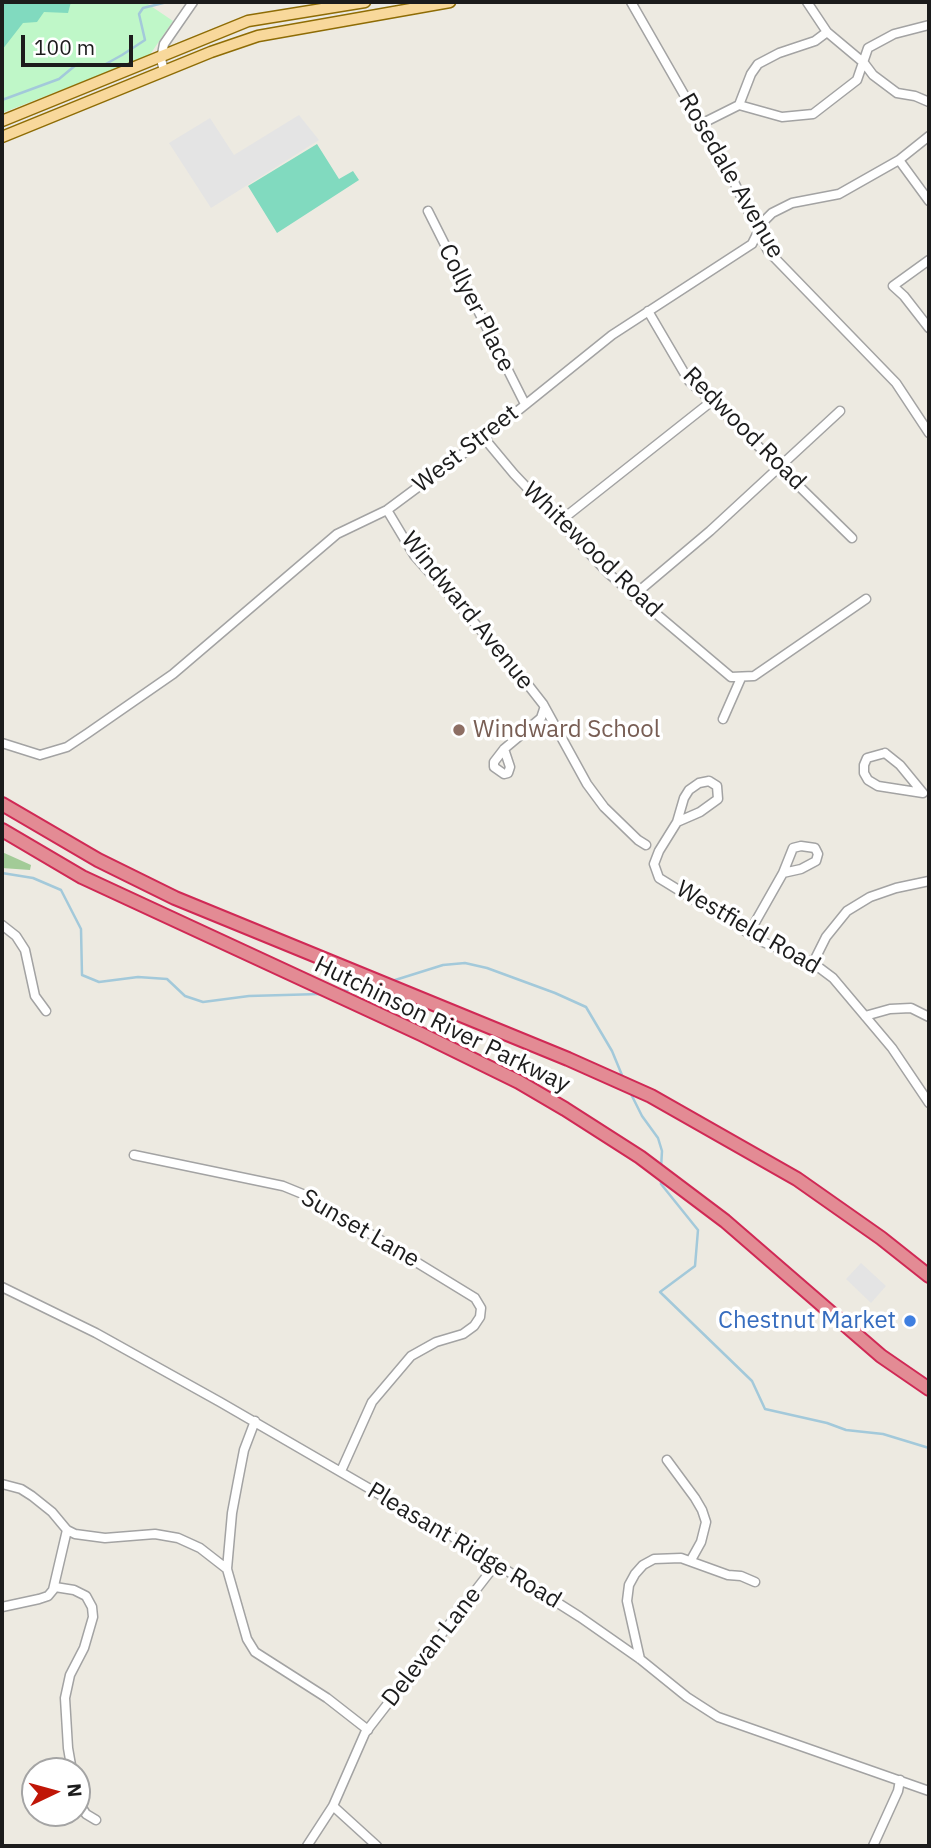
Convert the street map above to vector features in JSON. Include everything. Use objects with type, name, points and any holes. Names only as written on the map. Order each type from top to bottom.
[{"type":"highway","name":"Hutchinson River Parkway","points":[[2,804],[67,844],[157,890],[651,1096],[797,1178],[929,1276]]},
{"type":"highway","name":"Hutchinson River Parkway","points":[[2,830],[82,877],[519,1082],[640,1157],[687,1192],[725,1221],[881,1356],[929,1389]]},
{"type":"main road","points":[[2,121],[248,21],[365,2]]},
{"type":"main road","points":[[2,137],[258,36],[450,2]]},
{"type":"street","points":[[164,71],[164,44],[194,2]]},
{"type":"street","name":"Rosedale Avenue","points":[[631,2],[733,180],[768,251],[896,383],[929,433]]},
{"type":"street","points":[[807,2],[827,32],[864,63],[873,75],[897,93],[929,102]]},
{"type":"street","points":[[701,124],[739,105],[782,117],[808,116],[828,104],[857,80],[868,48],[881,39],[929,25]]},
{"type":"street","points":[[739,105],[751,74],[758,64],[779,53],[815,41],[827,32]]},
{"type":"street","name":"West Street","points":[[2,743],[40,755],[66,747],[173,674],[337,534],[387,510],[484,438],[611,335],[752,244],[763,222],[782,207],[839,194],[899,160],[929,136]]},
{"type":"street","points":[[899,160],[929,201]]},
{"type":"street","name":"Collyer Place","points":[[428,211],[525,404]]},
{"type":"street","points":[[929,260],[892,286],[904,296],[929,327]]},
{"type":"street","name":"Redwood Road","points":[[648,311],[690,381],[852,538]]},
{"type":"street","points":[[559,522],[712,401]]},
{"type":"street","points":[[633,596],[710,531],[840,411]]},
{"type":"street","name":"Whitewood Road","points":[[484,438],[514,474],[608,573],[731,677],[741,678]]},
{"type":"street","name":"Windward Avenue","points":[[387,510],[414,555],[543,704],[587,784],[604,807],[646,845]]},
{"type":"street","points":[[723,719],[741,678],[754,676],[866,598]]},
{"type":"street","points":[[505,749],[541,718],[544,709]]},
{"type":"street","points":[[889,755],[926,796],[878,786],[868,780],[864,773],[867,758],[889,755]]},
{"type":"street","points":[[709,781],[717,786],[718,799],[712,805],[677,822],[689,790],[699,783],[709,781]]},
{"type":"street","name":"Westfield Road","points":[[677,822],[654,864],[659,878],[763,942],[813,963],[833,978],[926,1090],[929,1103]]},
{"type":"street","points":[[749,933],[783,873]]},
{"type":"street","points":[[813,963],[826,937],[847,911],[870,897],[929,881]]},
{"type":"street","points":[[2,925],[16,936],[25,950],[35,996],[46,1012]]},
{"type":"street","points":[[865,1016],[890,1009],[911,1008],[929,1017]]},
{"type":"street","name":"Sunset Lane","points":[[134,1155],[283,1186],[310,1197],[475,1298],[481,1308],[480,1317],[474,1326],[463,1334],[422,1349],[411,1356],[372,1402],[341,1471]]},
{"type":"street","name":"Pleasant Ridge Road","points":[[2,1287],[96,1333],[255,1422],[496,1564],[580,1617],[718,1717],[929,1791]]},
{"type":"street","points":[[255,1422],[244,1450],[238,1480],[227,1569],[247,1639],[255,1652],[327,1698],[368,1730]]},
{"type":"street","points":[[667,1460],[702,1510],[706,1522],[701,1542],[691,1560]]},
{"type":"street","points":[[2,1484],[21,1489],[32,1496],[52,1512],[67,1530],[75,1534],[105,1538],[155,1534],[178,1538],[200,1548],[227,1569]]},
{"type":"street","points":[[2,1607],[48,1595],[55,1587],[67,1530]]},
{"type":"street","points":[[640,1659],[627,1601],[629,1585],[635,1574],[654,1559],[668,1557],[691,1560],[728,1575],[741,1576],[755,1582]]},
{"type":"street","name":"Delevan Lane","points":[[307,1846],[333,1806],[368,1730],[496,1564]]},
{"type":"street","points":[[55,1587],[74,1590],[86,1596],[92,1607],[93,1617],[84,1648],[70,1675],[65,1698],[70,1757]]},
{"type":"street","points":[[873,1846],[900,1780]]},
{"type":"street","points":[[333,1806],[377,1846]]},
{"type":"street","points":[[91,1817],[96,1820]]},
{"type":"green space","points":[[2,2],[145,2],[173,21],[149,56],[2,113]]},
{"type":"green space","points":[[2,2],[71,2],[68,13],[44,12],[37,22],[23,23],[2,50]]},
{"type":"green space","points":[[317,144],[339,179],[353,171],[359,180],[277,233],[248,186]]},
{"type":"green space","points":[[2,852],[31,865],[30,870],[2,868]]},
{"type":"shaded area","points":[[299,115],[319,140],[211,208],[169,143],[210,118],[234,155]]},
{"type":"shaded area","points":[[861,1263],[886,1286],[871,1303],[846,1279]]},
{"type":"waterway","points":[[2,100],[59,79],[77,64],[104,65],[122,55],[145,40],[139,14],[143,8],[167,2]]},
{"type":"waterway","points":[[2,873],[33,878],[61,890],[81,929],[82,975],[99,982],[138,977],[167,979],[185,996],[203,1002],[249,996],[320,994]]},
{"type":"waterway","points":[[392,981],[443,965],[465,963],[487,968],[555,993],[586,1007],[612,1051],[624,1080]]},
{"type":"waterway","points":[[341,991],[375,985]]},
{"type":"waterway","points":[[630,1092],[642,1116],[658,1138],[662,1151],[661,1168]]},
{"type":"waterway","points":[[661,1179],[661,1184],[698,1230],[695,1266],[660,1292],[752,1381],[765,1409],[846,1430],[883,1434],[929,1448]]},
{"type":"place","name":"Windward School","points":[[459,730]]},
{"type":"place","name":"Chestnut Market","points":[[910,1321]]}]
